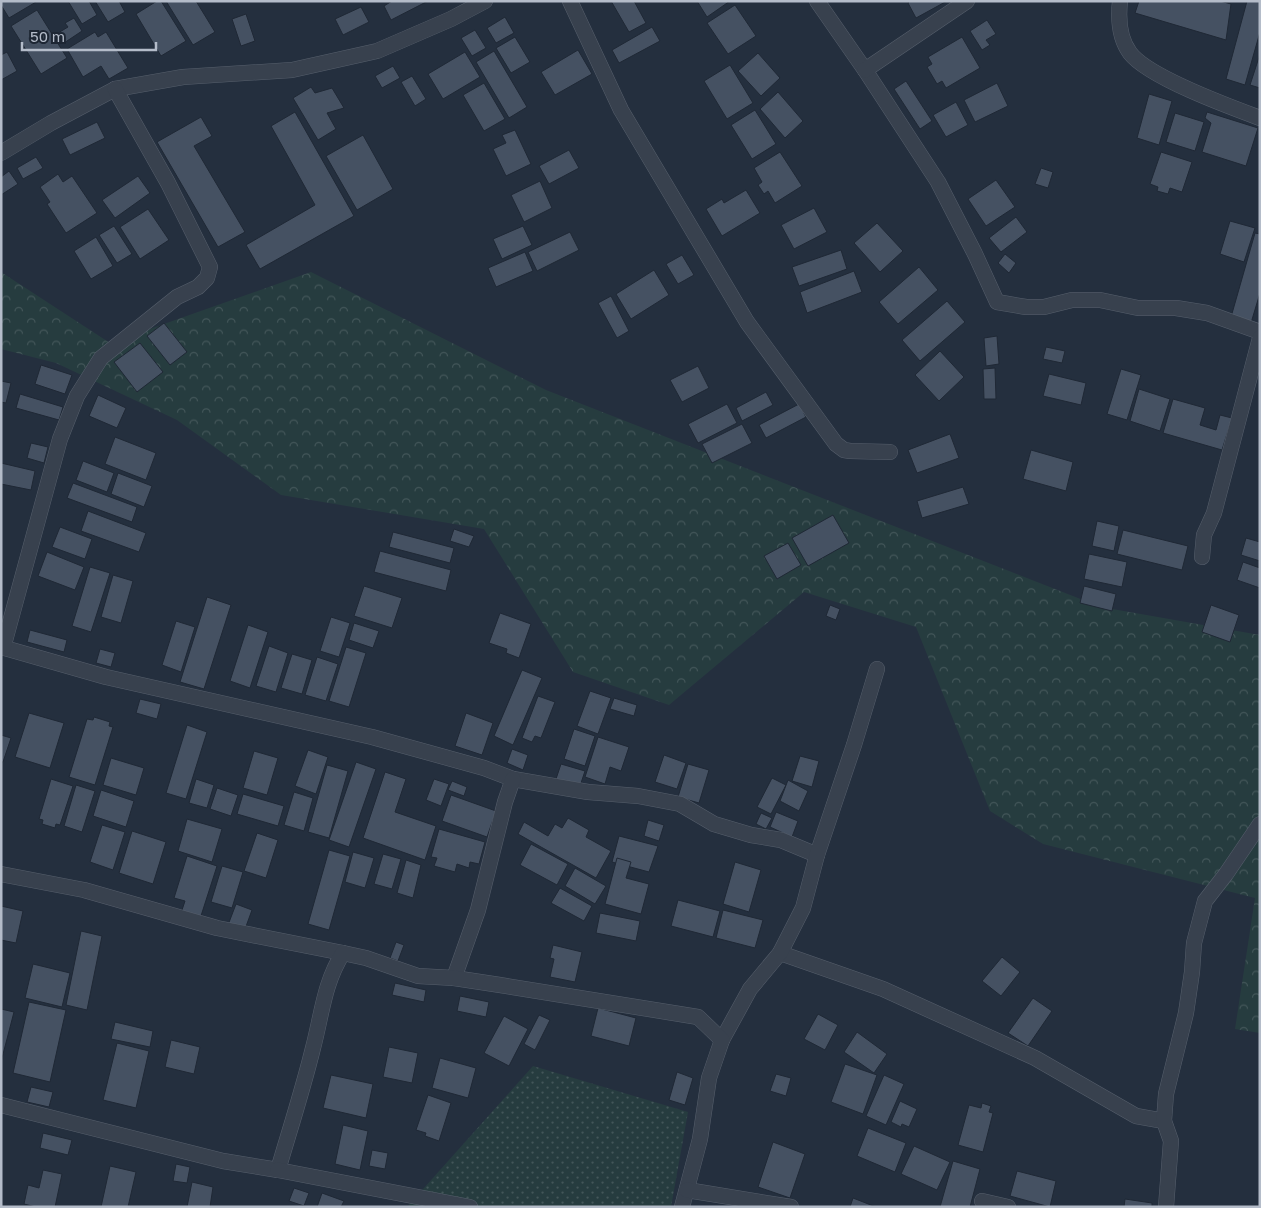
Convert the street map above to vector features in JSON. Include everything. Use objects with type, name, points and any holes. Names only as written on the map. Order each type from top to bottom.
[{"type":"street","points":[[1,153],[51,123],[115,89],[183,76],[292,70],[377,51],[451,19],[485,1]]},
{"type":"street","points":[[570,1],[621,110],[747,322],[836,444],[844,450],[850,451],[890,452]]},
{"type":"street","points":[[818,1],[866,70],[938,182],[997,302],[1026,307],[1044,307],[1072,300],[1100,300],[1138,308],[1176,308],[1207,313],[1260,332]]},
{"type":"street","points":[[866,70],[967,1]]},
{"type":"street","points":[[1120,1],[1118,19],[1124,42],[1136,59],[1150,70],[1179,84],[1260,118]]},
{"type":"street","points":[[115,89],[168,183],[210,268],[207,278],[198,287],[177,298],[101,358],[77,396],[60,439],[2,647],[106,677],[372,737],[484,768],[513,780],[588,792],[638,796],[680,804],[714,824],[751,835],[781,840],[817,856]]},
{"type":"street","points":[[1202,557],[1204,535],[1214,513],[1260,338]]},
{"type":"street","points":[[682,1207],[700,1139],[709,1078],[722,1040],[750,989],[780,953],[803,908],[817,856],[877,669]]},
{"type":"street","points":[[454,978],[478,910],[505,802],[513,780]]},
{"type":"street","points":[[1166,1207],[1171,1141],[1164,1121],[1166,1094],[1186,1013],[1194,943],[1205,901],[1260,824]]},
{"type":"street","points":[[1,874],[84,890],[217,928],[366,958],[418,976],[454,978],[698,1017],[722,1040]]},
{"type":"street","points":[[278,1170],[313,1048],[328,984],[334,968],[344,953]]},
{"type":"street","points":[[780,953],[883,989],[1035,1058],[1136,1116],[1164,1121]]},
{"type":"street","points":[[1,1105],[223,1161],[470,1207]]},
{"type":"street","points":[[688,1190],[791,1207]]},
{"type":"street","points":[[982,1201],[1008,1207]]},
{"type":"green space","points":[[1,272],[110,343],[311,272],[546,390],[1101,607],[1260,635],[1260,1033],[1235,1029],[1255,898],[1043,844],[990,811],[916,627],[804,592],[669,705],[573,672],[484,529],[281,495],[177,420],[56,363],[1,349]]},
{"type":"green space","points":[[533,1066],[688,1112],[671,1207],[407,1207]]},
{"type":"building","points":[[1,1],[36,2],[9,18],[1,5]]},
{"type":"building","points":[[68,1],[89,1],[97,15],[82,24]]},
{"type":"building","points":[[95,1],[119,1],[125,12],[108,22]]},
{"type":"building","points":[[157,1],[161,1],[186,41],[161,56],[136,14]]},
{"type":"building","points":[[166,1],[196,1],[215,32],[193,45]]},
{"type":"building","points":[[392,1],[428,1],[391,20],[384,6]]},
{"type":"building","points":[[611,1],[634,1],[646,23],[629,32]]},
{"type":"building","points":[[697,1],[730,1],[707,17]]},
{"type":"building","points":[[910,1],[947,1],[916,18],[908,3]]},
{"type":"building","points":[[1139,1],[1220,1],[1231,4],[1226,40],[1135,13]]},
{"type":"building","points":[[1247,1],[1260,1],[1260,32],[1245,85],[1226,79]]},
{"type":"building","points":[[735,5],[756,36],[728,54],[707,23]]},
{"type":"building","points":[[361,7],[369,22],[343,35],[335,19]]},
{"type":"building","points":[[37,10],[67,58],[41,74],[11,26]]},
{"type":"building","points":[[246,14],[255,41],[241,46],[232,19]]},
{"type":"building","points":[[505,17],[514,33],[496,43],[487,28]]},
{"type":"building","points":[[74,18],[82,31],[64,43],[58,33],[68,27],[65,23]]},
{"type":"building","points":[[987,20],[996,34],[986,40],[990,45],[982,50],[970,31]]},
{"type":"building","points":[[652,27],[660,41],[619,63],[612,50]]},
{"type":"building","points":[[475,30],[486,48],[472,56],[461,38]]},
{"type":"building","points":[[95,32],[98,37],[106,32],[128,68],[109,79],[101,66],[83,77],[67,49]]},
{"type":"building","points":[[515,37],[530,62],[511,73],[496,48]]},
{"type":"building","points":[[962,37],[980,68],[946,88],[942,81],[937,84],[927,67],[932,64],[928,57]]},
{"type":"building","points":[[578,50],[592,74],[555,95],[541,72]]},
{"type":"building","points":[[494,51],[527,107],[509,118],[476,62]]},
{"type":"building","points":[[7,52],[17,71],[1,80],[1,55]]},
{"type":"building","points":[[465,52],[480,77],[443,99],[428,74]]},
{"type":"building","points":[[758,53],[780,78],[761,96],[738,71]]},
{"type":"building","points":[[1260,54],[1260,88],[1250,85]]},
{"type":"building","points":[[730,65],[753,103],[727,119],[704,81]]},
{"type":"building","points":[[393,66],[400,78],[382,88],[375,76]]},
{"type":"building","points":[[412,76],[426,99],[415,106],[401,82]]},
{"type":"building","points":[[906,81],[932,121],[920,129],[894,89]]},
{"type":"building","points":[[484,83],[505,119],[484,131],[463,95]]},
{"type":"building","points":[[997,83],[1008,106],[975,122],[964,100]]},
{"type":"building","points":[[311,87],[315,93],[332,88],[344,108],[327,113],[336,129],[318,140],[293,98]]},
{"type":"building","points":[[778,92],[803,121],[785,138],[760,109]]},
{"type":"building","points":[[1149,94],[1172,101],[1159,145],[1137,138]]},
{"type":"building","points":[[956,102],[968,125],[946,137],[933,115]]},
{"type":"building","points":[[755,110],[776,144],[752,159],[731,125]]},
{"type":"building","points":[[295,112],[354,216],[260,269],[246,245],[315,205],[271,126]]},
{"type":"building","points":[[1207,112],[1258,128],[1246,166],[1202,152],[1211,123],[1205,118]]},
{"type":"building","points":[[1175,113],[1204,122],[1195,151],[1166,142]]},
{"type":"building","points":[[201,117],[212,136],[194,146],[245,232],[218,247],[157,142]]},
{"type":"building","points":[[97,122],[105,138],[70,155],[62,139]]},
{"type":"building","points":[[515,130],[531,164],[506,176],[493,149],[506,143],[502,135]]},
{"type":"building","points":[[363,135],[393,189],[357,210],[326,156]]},
{"type":"building","points":[[569,150],[579,168],[549,184],[539,166]]},
{"type":"building","points":[[780,152],[802,186],[775,203],[768,191],[764,194],[758,185],[762,182],[754,168]]},
{"type":"building","points":[[1161,152],[1192,162],[1182,192],[1170,188],[1168,194],[1157,191],[1158,187],[1150,184]]},
{"type":"building","points":[[36,157],[43,168],[23,179],[17,168]]},
{"type":"building","points":[[1041,168],[1053,172],[1048,188],[1035,184]]},
{"type":"building","points":[[9,171],[18,184],[1,195],[1,177]]},
{"type":"building","points":[[58,174],[63,182],[72,176],[97,213],[66,233],[47,204],[50,202],[40,187]]},
{"type":"building","points":[[138,176],[150,193],[115,218],[102,200]]},
{"type":"building","points":[[996,180],[1015,207],[986,226],[968,199]]},
{"type":"building","points":[[540,181],[552,208],[524,222],[511,195]]},
{"type":"building","points":[[746,190],[760,213],[722,236],[706,209],[722,199],[724,203]]},
{"type":"building","points":[[814,208],[827,232],[794,249],[781,225]]},
{"type":"building","points":[[148,209],[169,240],[140,259],[120,227]]},
{"type":"building","points":[[1016,217],[1027,232],[1001,252],[989,238]]},
{"type":"building","points":[[1230,221],[1255,228],[1244,262],[1220,254]]},
{"type":"building","points":[[877,223],[903,251],[880,272],[854,243]]},
{"type":"building","points":[[114,226],[132,254],[117,263],[99,235]]},
{"type":"building","points":[[523,226],[532,245],[502,259],[493,239]]},
{"type":"building","points":[[570,232],[579,250],[537,271],[528,252]]},
{"type":"building","points":[[1255,233],[1260,234],[1260,293],[1251,323],[1231,317]]},
{"type":"building","points":[[96,237],[113,266],[91,279],[74,251]]},
{"type":"building","points":[[841,250],[847,269],[799,286],[792,267]]},
{"type":"building","points":[[525,252],[533,271],[496,287],[488,268]]},
{"type":"building","points":[[1005,254],[1016,263],[1009,273],[998,263]]},
{"type":"building","points":[[682,255],[694,275],[678,284],[666,264]]},
{"type":"building","points":[[919,267],[938,290],[898,324],[879,302]]},
{"type":"building","points":[[654,270],[669,295],[631,319],[616,294]]},
{"type":"building","points":[[854,271],[862,292],[807,313],[800,292]]},
{"type":"building","points":[[611,296],[629,331],[617,338],[598,303]]},
{"type":"building","points":[[947,301],[965,322],[920,361],[902,340]]},
{"type":"building","points":[[164,323],[187,352],[170,365],[147,336]]},
{"type":"building","points":[[997,336],[999,364],[986,366],[984,338]]},
{"type":"building","points":[[140,343],[163,372],[137,392],[114,362]]},
{"type":"building","points":[[1046,347],[1065,351],[1062,363],[1043,359]]},
{"type":"building","points":[[940,351],[964,377],[939,401],[915,375]]},
{"type":"building","points":[[41,365],[72,375],[65,394],[35,384]]},
{"type":"building","points":[[698,366],[709,388],[682,402],[670,380]]},
{"type":"building","points":[[995,368],[996,399],[984,399],[983,369]]},
{"type":"building","points":[[1121,369],[1141,375],[1127,420],[1107,414]]},
{"type":"building","points":[[1049,374],[1086,383],[1081,405],[1043,396]]},
{"type":"building","points":[[1,381],[11,383],[6,403],[1,402]]},
{"type":"building","points":[[1139,389],[1170,399],[1160,431],[1130,421]]},
{"type":"building","points":[[766,392],[773,405],[742,421],[736,408]]},
{"type":"building","points":[[20,394],[63,407],[59,420],[16,408]]},
{"type":"building","points":[[98,395],[126,408],[117,428],[89,416]]},
{"type":"building","points":[[1173,399],[1205,408],[1200,425],[1216,430],[1220,415],[1232,418],[1222,450],[1163,433]]},
{"type":"building","points":[[727,404],[737,423],[698,443],[688,424]]},
{"type":"building","points":[[799,404],[806,417],[766,438],[759,425]]},
{"type":"building","points":[[742,424],[752,443],[712,463],[702,444]]},
{"type":"building","points":[[950,434],[959,458],[917,473],[908,450]]},
{"type":"building","points":[[115,437],[156,453],[146,480],[105,464]]},
{"type":"building","points":[[31,443],[48,447],[44,463],[27,458]]},
{"type":"building","points":[[1031,450],[1073,462],[1066,491],[1023,479]]},
{"type":"building","points":[[83,461],[114,473],[107,492],[76,480]]},
{"type":"building","points":[[1,463],[35,471],[31,490],[1,484]]},
{"type":"building","points":[[118,473],[152,486],[144,507],[111,494]]},
{"type":"building","points":[[73,483],[137,507],[132,522],[67,498]]},
{"type":"building","points":[[963,487],[969,504],[922,518],[917,501]]},
{"type":"building","points":[[88,511],[146,533],[139,552],[81,531]]},
{"type":"building","points":[[833,515],[849,543],[808,566],[792,538]]},
{"type":"building","points":[[1097,521],[1119,526],[1114,551],[1092,546]]},
{"type":"building","points":[[60,527],[92,539],[85,559],[52,547]]},
{"type":"building","points":[[454,529],[474,536],[469,547],[450,541]]},
{"type":"building","points":[[1123,530],[1188,546],[1182,570],[1117,554]]},
{"type":"building","points":[[393,532],[454,548],[450,563],[389,547]]},
{"type":"building","points":[[1246,538],[1260,542],[1260,561],[1241,555]]},
{"type":"building","points":[[788,543],[801,565],[777,579],[764,556]]},
{"type":"building","points":[[380,551],[451,570],[446,591],[374,572]]},
{"type":"building","points":[[47,552],[84,567],[75,590],[38,576]]},
{"type":"building","points":[[1089,554],[1127,562],[1122,587],[1084,579]]},
{"type":"building","points":[[1243,562],[1260,568],[1260,588],[1237,580]]},
{"type":"building","points":[[90,567],[110,573],[91,632],[72,626]]},
{"type":"building","points":[[113,575],[133,581],[121,623],[101,617]]},
{"type":"building","points":[[364,586],[402,598],[392,628],[354,616]]},
{"type":"building","points":[[1084,586],[1116,594],[1112,611],[1080,603]]},
{"type":"building","points":[[207,597],[231,605],[204,689],[180,682]]},
{"type":"building","points":[[830,605],[840,609],[836,620],[826,616]]},
{"type":"building","points":[[1211,605],[1239,615],[1230,642],[1202,632]]},
{"type":"building","points":[[500,613],[531,624],[519,658],[506,653],[507,649],[489,643]]},
{"type":"building","points":[[331,617],[350,623],[339,657],[320,651]]},
{"type":"building","points":[[176,621],[195,627],[181,672],[162,665]]},
{"type":"building","points":[[354,623],[379,631],[373,648],[349,640]]},
{"type":"building","points":[[248,625],[268,632],[250,688],[230,681]]},
{"type":"building","points":[[30,630],[67,640],[64,652],[27,642]]},
{"type":"building","points":[[269,646],[288,653],[276,692],[256,686]]},
{"type":"building","points":[[346,647],[366,653],[349,707],[329,701]]},
{"type":"building","points":[[100,649],[115,653],[111,667],[96,663]]},
{"type":"building","points":[[292,654],[312,660],[302,694],[281,688]]},
{"type":"building","points":[[317,657],[338,664],[326,701],[305,695]]},
{"type":"building","points":[[522,670],[542,678],[513,745],[494,736]]},
{"type":"building","points":[[590,691],[611,698],[598,734],[577,726]]},
{"type":"building","points":[[538,696],[555,702],[541,738],[535,736],[532,742],[522,738]]},
{"type":"building","points":[[614,698],[637,705],[634,716],[610,709]]},
{"type":"building","points":[[140,699],[161,704],[157,719],[136,713]]},
{"type":"building","points":[[29,713],[64,723],[50,768],[15,757]]},
{"type":"building","points":[[466,713],[493,723],[482,755],[455,746]]},
{"type":"building","points":[[94,717],[110,722],[109,726],[113,727],[95,785],[69,777],[87,719],[93,720]]},
{"type":"building","points":[[187,725],[207,732],[186,799],[166,793]]},
{"type":"building","points":[[574,729],[595,736],[585,766],[564,759]]},
{"type":"building","points":[[1,735],[11,738],[3,762],[1,762]]},
{"type":"building","points":[[598,737],[629,747],[621,771],[610,767],[605,784],[585,777]]},
{"type":"building","points":[[512,749],[528,755],[523,770],[507,763]]},
{"type":"building","points":[[308,750],[328,757],[316,794],[295,786]]},
{"type":"building","points":[[254,751],[278,758],[267,795],[243,788]]},
{"type":"building","points":[[664,755],[686,763],[677,789],[655,782]]},
{"type":"building","points":[[800,756],[819,761],[812,787],[792,781]]},
{"type":"building","points":[[111,758],[144,768],[136,795],[103,785]]},
{"type":"building","points":[[356,762],[376,769],[349,847],[329,840]]},
{"type":"building","points":[[561,764],[585,771],[580,786],[556,779]]},
{"type":"building","points":[[688,764],[709,770],[699,803],[678,797]]},
{"type":"building","points":[[327,765],[348,771],[329,838],[308,832]]},
{"type":"building","points":[[385,772],[406,779],[395,812],[436,826],[425,860],[363,838]]},
{"type":"building","points":[[772,778],[786,785],[771,814],[757,807]]},
{"type":"building","points":[[51,779],[73,786],[60,825],[56,824],[55,828],[42,824],[43,820],[39,819]]},
{"type":"building","points":[[196,779],[214,785],[207,808],[189,803]]},
{"type":"building","points":[[434,779],[449,784],[441,806],[426,800]]},
{"type":"building","points":[[788,780],[808,791],[799,811],[780,801]]},
{"type":"building","points":[[452,781],[467,787],[464,796],[448,790]]},
{"type":"building","points":[[76,785],[95,791],[82,832],[64,826]]},
{"type":"building","points":[[217,788],[238,795],[231,816],[210,809]]},
{"type":"building","points":[[101,790],[134,801],[126,827],[93,816]]},
{"type":"building","points":[[294,792],[313,798],[304,831],[284,825]]},
{"type":"building","points":[[243,794],[284,806],[278,826],[237,814]]},
{"type":"building","points":[[451,795],[496,811],[487,837],[442,821]]},
{"type":"building","points":[[776,812],[798,821],[792,837],[770,827]]},
{"type":"building","points":[[761,813],[772,818],[766,829],[756,824]]},
{"type":"building","points":[[568,818],[589,830],[586,837],[611,851],[596,878],[518,834],[524,822],[548,836],[555,824],[562,828]]},
{"type":"building","points":[[187,819],[222,829],[212,862],[178,851]]},
{"type":"building","points":[[648,820],[664,825],[659,841],[644,836]]},
{"type":"building","points":[[102,825],[125,832],[113,870],[90,862]]},
{"type":"building","points":[[439,829],[485,842],[479,864],[470,862],[469,868],[457,864],[455,872],[434,866],[437,858],[431,857]]},
{"type":"building","points":[[132,831],[166,842],[153,884],[119,873]]},
{"type":"building","points":[[257,833],[278,840],[266,878],[244,871]]},
{"type":"building","points":[[619,836],[658,846],[649,872],[612,862]]},
{"type":"building","points":[[531,844],[568,864],[557,885],[520,865]]},
{"type":"building","points":[[329,850],[350,856],[329,930],[308,924]]},
{"type":"building","points":[[353,852],[374,858],[365,888],[345,882]]},
{"type":"building","points":[[383,854],[401,859],[392,889],[374,884]]},
{"type":"building","points":[[187,856],[217,866],[200,919],[181,913],[185,901],[174,898]]},
{"type":"building","points":[[617,858],[631,862],[626,878],[649,884],[641,914],[605,904]]},
{"type":"building","points":[[406,860],[421,865],[413,898],[397,893]]},
{"type":"building","points":[[735,862],[761,870],[749,912],[723,904]]},
{"type":"building","points":[[222,866],[243,872],[232,908],[211,902]]},
{"type":"building","points":[[575,868],[606,886],[595,904],[565,886]]},
{"type":"building","points":[[560,888],[592,906],[584,921],[551,903]]},
{"type":"building","points":[[678,900],[720,911],[713,937],[671,926]]},
{"type":"building","points":[[236,904],[252,910],[244,932],[228,925]]},
{"type":"building","points":[[1,906],[23,911],[16,943],[1,940]]},
{"type":"building","points":[[723,910],[763,920],[755,948],[716,938]]},
{"type":"building","points":[[600,913],[640,921],[636,941],[596,933]]},
{"type":"building","points":[[81,931],[102,936],[87,1010],[66,1005]]},
{"type":"building","points":[[396,942],[404,945],[398,961],[390,958]]},
{"type":"building","points":[[553,945],[582,952],[575,982],[550,977],[554,959],[550,958]]},
{"type":"building","points":[[1002,957],[1020,972],[1001,996],[982,981]]},
{"type":"building","points":[[33,964],[70,973],[62,1007],[25,998]]},
{"type":"building","points":[[395,983],[426,990],[424,1002],[392,995]]},
{"type":"building","points":[[460,996],[489,1002],[486,1017],[457,1011]]},
{"type":"building","points":[[1033,998],[1052,1011],[1028,1046],[1008,1033]]},
{"type":"building","points":[[29,1002],[66,1010],[50,1082],[13,1073]]},
{"type":"building","points":[[598,1008],[636,1018],[629,1046],[591,1036]]},
{"type":"building","points":[[1,1009],[14,1012],[1,1062]]},
{"type":"building","points":[[818,1014],[838,1025],[825,1050],[804,1039]]},
{"type":"building","points":[[539,1015],[550,1020],[535,1050],[524,1044]]},
{"type":"building","points":[[504,1016],[528,1029],[509,1066],[484,1053]]},
{"type":"building","points":[[115,1022],[153,1031],[150,1047],[111,1039]]},
{"type":"building","points":[[857,1032],[887,1054],[874,1073],[844,1052]]},
{"type":"building","points":[[171,1040],[200,1047],[194,1074],[165,1067]]},
{"type":"building","points":[[117,1043],[149,1051],[136,1108],[103,1100]]},
{"type":"building","points":[[389,1047],[418,1053],[412,1083],[383,1077]]},
{"type":"building","points":[[440,1058],[476,1068],[468,1098],[432,1088]]},
{"type":"building","points":[[845,1064],[877,1075],[863,1114],[831,1102]]},
{"type":"building","points":[[677,1072],[693,1078],[685,1105],[669,1100]]},
{"type":"building","points":[[776,1074],[791,1078],[786,1096],[770,1091]]},
{"type":"building","points":[[331,1075],[373,1084],[366,1118],[323,1108]]},
{"type":"building","points":[[884,1075],[904,1084],[886,1125],[866,1116]]},
{"type":"building","points":[[31,1087],[53,1092],[49,1107],[27,1102]]},
{"type":"building","points":[[428,1095],[451,1103],[439,1141],[425,1136],[426,1133],[416,1130]]},
{"type":"building","points":[[900,1101],[917,1109],[909,1127],[902,1124],[901,1127],[891,1122]]},
{"type":"building","points":[[982,1103],[991,1106],[989,1112],[993,1113],[983,1152],[958,1145],[969,1105],[981,1108]]},
{"type":"building","points":[[343,1125],[368,1131],[360,1170],[335,1164]]},
{"type":"building","points":[[868,1128],[906,1143],[895,1172],[857,1156]]},
{"type":"building","points":[[43,1133],[72,1140],[68,1155],[40,1148]]},
{"type":"building","points":[[773,1142],[805,1154],[790,1198],[758,1187]]},
{"type":"building","points":[[914,1146],[950,1162],[937,1190],[901,1174]]},
{"type":"building","points":[[372,1150],[388,1153],[385,1169],[369,1166]]},
{"type":"building","points":[[953,1161],[980,1169],[970,1207],[940,1207]]},
{"type":"building","points":[[176,1164],[190,1167],[187,1183],[173,1181]]},
{"type":"building","points":[[110,1166],[136,1172],[128,1207],[101,1207]]},
{"type":"building","points":[[43,1170],[62,1174],[55,1207],[36,1207],[24,1204],[28,1185],[39,1188]]},
{"type":"building","points":[[1017,1171],[1056,1181],[1050,1207],[1010,1196]]},
{"type":"building","points":[[192,1182],[213,1187],[210,1207],[187,1207]]},
{"type":"building","points":[[294,1188],[309,1193],[304,1206],[289,1201]]},
{"type":"building","points":[[322,1193],[344,1201],[341,1207],[317,1207]]},
{"type":"building","points":[[853,1198],[876,1207],[850,1207]]},
{"type":"building","points":[[1125,1199],[1152,1203],[1152,1207],[1124,1207]]}]
